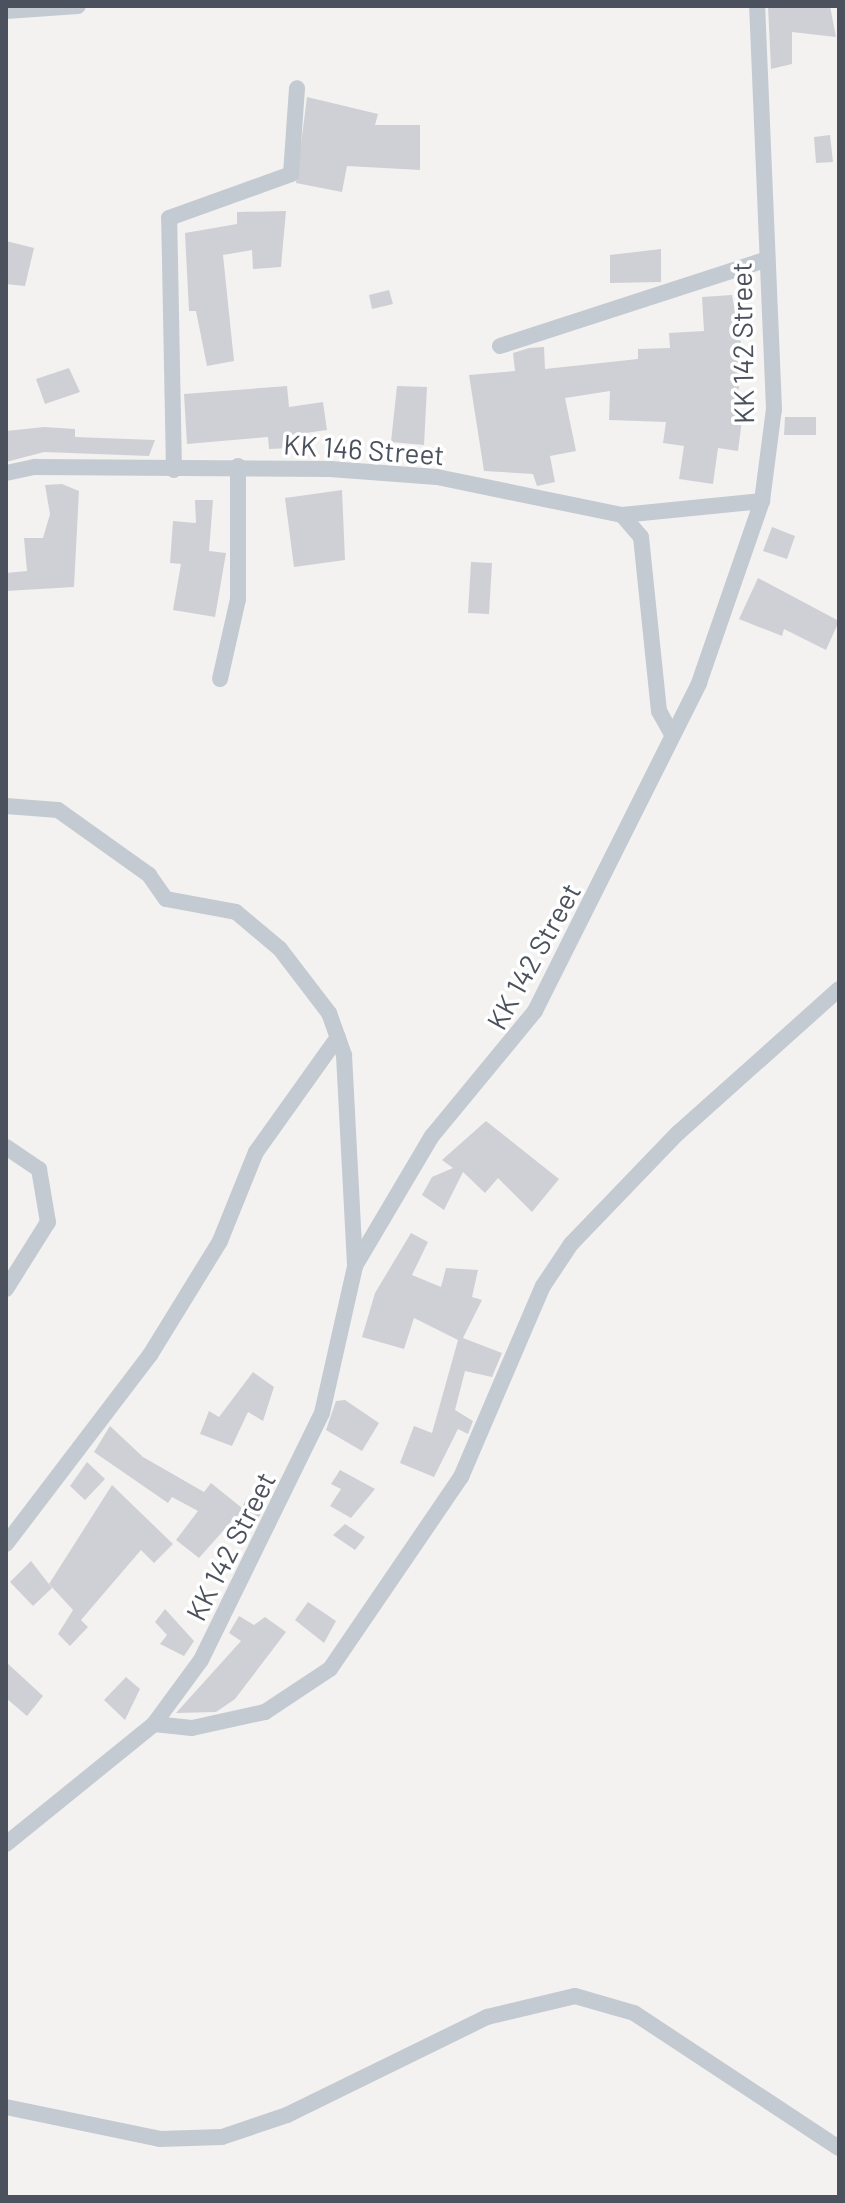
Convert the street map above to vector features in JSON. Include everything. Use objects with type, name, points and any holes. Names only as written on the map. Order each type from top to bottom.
[{"type":"street","points":[[6,11],[78,6]]},
{"type":"street","name":"KK 142 Street","points":[[6,1844],[154,1724],[227,1614],[312,1439],[355,1266],[432,1136],[535,1011],[624,845],[671,733],[699,683],[762,501],[774,409],[757,6]]},
{"type":"street","points":[[174,470],[169,218],[291,174],[297,88]]},
{"type":"street","points":[[500,346],[767,259]]},
{"type":"street","points":[[220,679],[238,599],[238,466]]},
{"type":"street","name":"KK 146 Street","points":[[6,473],[238,466],[437,477],[622,515],[762,501]]},
{"type":"street","points":[[622,515],[641,537],[659,711],[671,733]]},
{"type":"street","points":[[6,806],[58,810],[149,875],[166,899],[236,912],[259,926],[329,1013],[338,1037],[350,1118],[355,1266]]},
{"type":"street","points":[[154,1724],[192,1728],[265,1712],[330,1669],[461,1477],[543,1286],[571,1244],[678,1133],[839,989]]},
{"type":"street","points":[[6,1544],[150,1355],[220,1241],[263,1139],[338,1037]]},
{"type":"street","points":[[6,1147],[39,1169],[48,1222],[6,1289]]},
{"type":"street","points":[[6,2107],[160,2139],[222,2137],[287,2115],[487,2017],[575,1996],[634,2013],[839,2148]]},
{"type":"building","points":[[768,6],[830,6],[836,37],[792,32],[792,64],[771,69]]},
{"type":"building","points":[[307,97],[378,114],[375,125],[420,125],[420,170],[347,166],[342,192],[296,183]]},
{"type":"building","points":[[830,135],[833,162],[816,163],[814,137]]},
{"type":"building","points":[[286,211],[281,267],[253,269],[252,250],[223,255],[234,361],[207,366],[196,311],[189,311],[185,233],[237,224],[237,212]]},
{"type":"building","points":[[6,241],[34,248],[25,286],[6,284]]},
{"type":"building","points":[[661,249],[661,282],[610,283],[610,255]]},
{"type":"building","points":[[389,290],[393,304],[372,309],[369,295]]},
{"type":"building","points":[[732,295],[743,355],[735,419],[742,420],[738,451],[718,448],[713,484],[679,479],[684,446],[663,443],[666,422],[609,420],[610,391],[565,398],[576,451],[550,456],[555,482],[537,486],[533,474],[484,471],[469,375],[515,371],[513,353],[529,348],[544,347],[545,369],[638,359],[638,349],[670,348],[669,333],[704,331],[702,297]]},
{"type":"building","points":[[69,368],[80,392],[45,404],[36,379]]},
{"type":"building","points":[[287,386],[289,407],[323,402],[327,430],[291,435],[292,448],[269,449],[268,437],[187,444],[184,394]]},
{"type":"building","points":[[397,386],[427,387],[424,445],[391,442]]},
{"type":"building","points":[[785,417],[816,417],[816,435],[784,435]]},
{"type":"building","points":[[44,427],[75,429],[75,437],[155,440],[149,456],[44,452],[6,462],[6,431]]},
{"type":"building","points":[[62,484],[79,491],[74,587],[6,591],[6,573],[27,571],[24,538],[43,538],[50,514],[45,485]]},
{"type":"building","points":[[342,490],[345,560],[294,567],[285,498]]},
{"type":"building","points":[[195,500],[213,500],[209,551],[226,553],[215,617],[173,610],[181,564],[170,563],[173,521],[196,523]]},
{"type":"building","points":[[772,527],[795,536],[787,559],[763,551]]},
{"type":"building","points":[[471,562],[492,563],[489,614],[468,613]]},
{"type":"building","points":[[758,578],[839,621],[826,650],[784,629],[782,636],[739,619]]},
{"type":"building","points":[[486,1121],[559,1179],[532,1212],[498,1178],[485,1193],[463,1172],[444,1210],[422,1195],[432,1177],[453,1168],[442,1160]]},
{"type":"building","points":[[411,1233],[428,1242],[412,1275],[441,1287],[446,1268],[478,1270],[472,1297],[482,1300],[463,1338],[502,1353],[492,1377],[465,1371],[455,1410],[473,1421],[468,1434],[458,1429],[434,1477],[400,1463],[414,1426],[432,1433],[458,1340],[414,1318],[404,1349],[362,1337],[375,1293]]},
{"type":"building","points":[[253,1372],[274,1387],[263,1421],[248,1412],[232,1446],[200,1434],[209,1411],[219,1417]]},
{"type":"building","points":[[345,1400],[379,1423],[362,1451],[326,1430],[336,1401]]},
{"type":"building","points":[[110,1426],[143,1457],[204,1492],[211,1483],[242,1508],[247,1497],[264,1507],[251,1532],[231,1522],[199,1558],[176,1540],[198,1511],[172,1497],[168,1503],[94,1452]]},
{"type":"building","points":[[87,1462],[105,1479],[85,1500],[70,1486]]},
{"type":"building","points":[[340,1470],[375,1489],[351,1518],[330,1506],[341,1489],[331,1484]]},
{"type":"building","points":[[112,1485],[173,1544],[154,1563],[141,1550],[81,1620],[88,1627],[70,1646],[58,1634],[73,1610],[49,1584]]},
{"type":"building","points":[[345,1524],[365,1537],[355,1550],[333,1535]]},
{"type":"building","points":[[31,1561],[52,1588],[33,1606],[10,1582]]},
{"type":"building","points":[[308,1602],[336,1621],[324,1643],[295,1620]]},
{"type":"building","points":[[165,1609],[194,1641],[184,1656],[160,1644],[167,1635],[155,1622]]},
{"type":"building","points":[[239,1616],[254,1625],[265,1617],[286,1632],[235,1699],[216,1712],[176,1713],[241,1641],[229,1633]]},
{"type":"building","points":[[6,1662],[43,1696],[27,1716],[6,1698]]},
{"type":"building","points":[[126,1677],[140,1689],[125,1720],[104,1700]]}]
